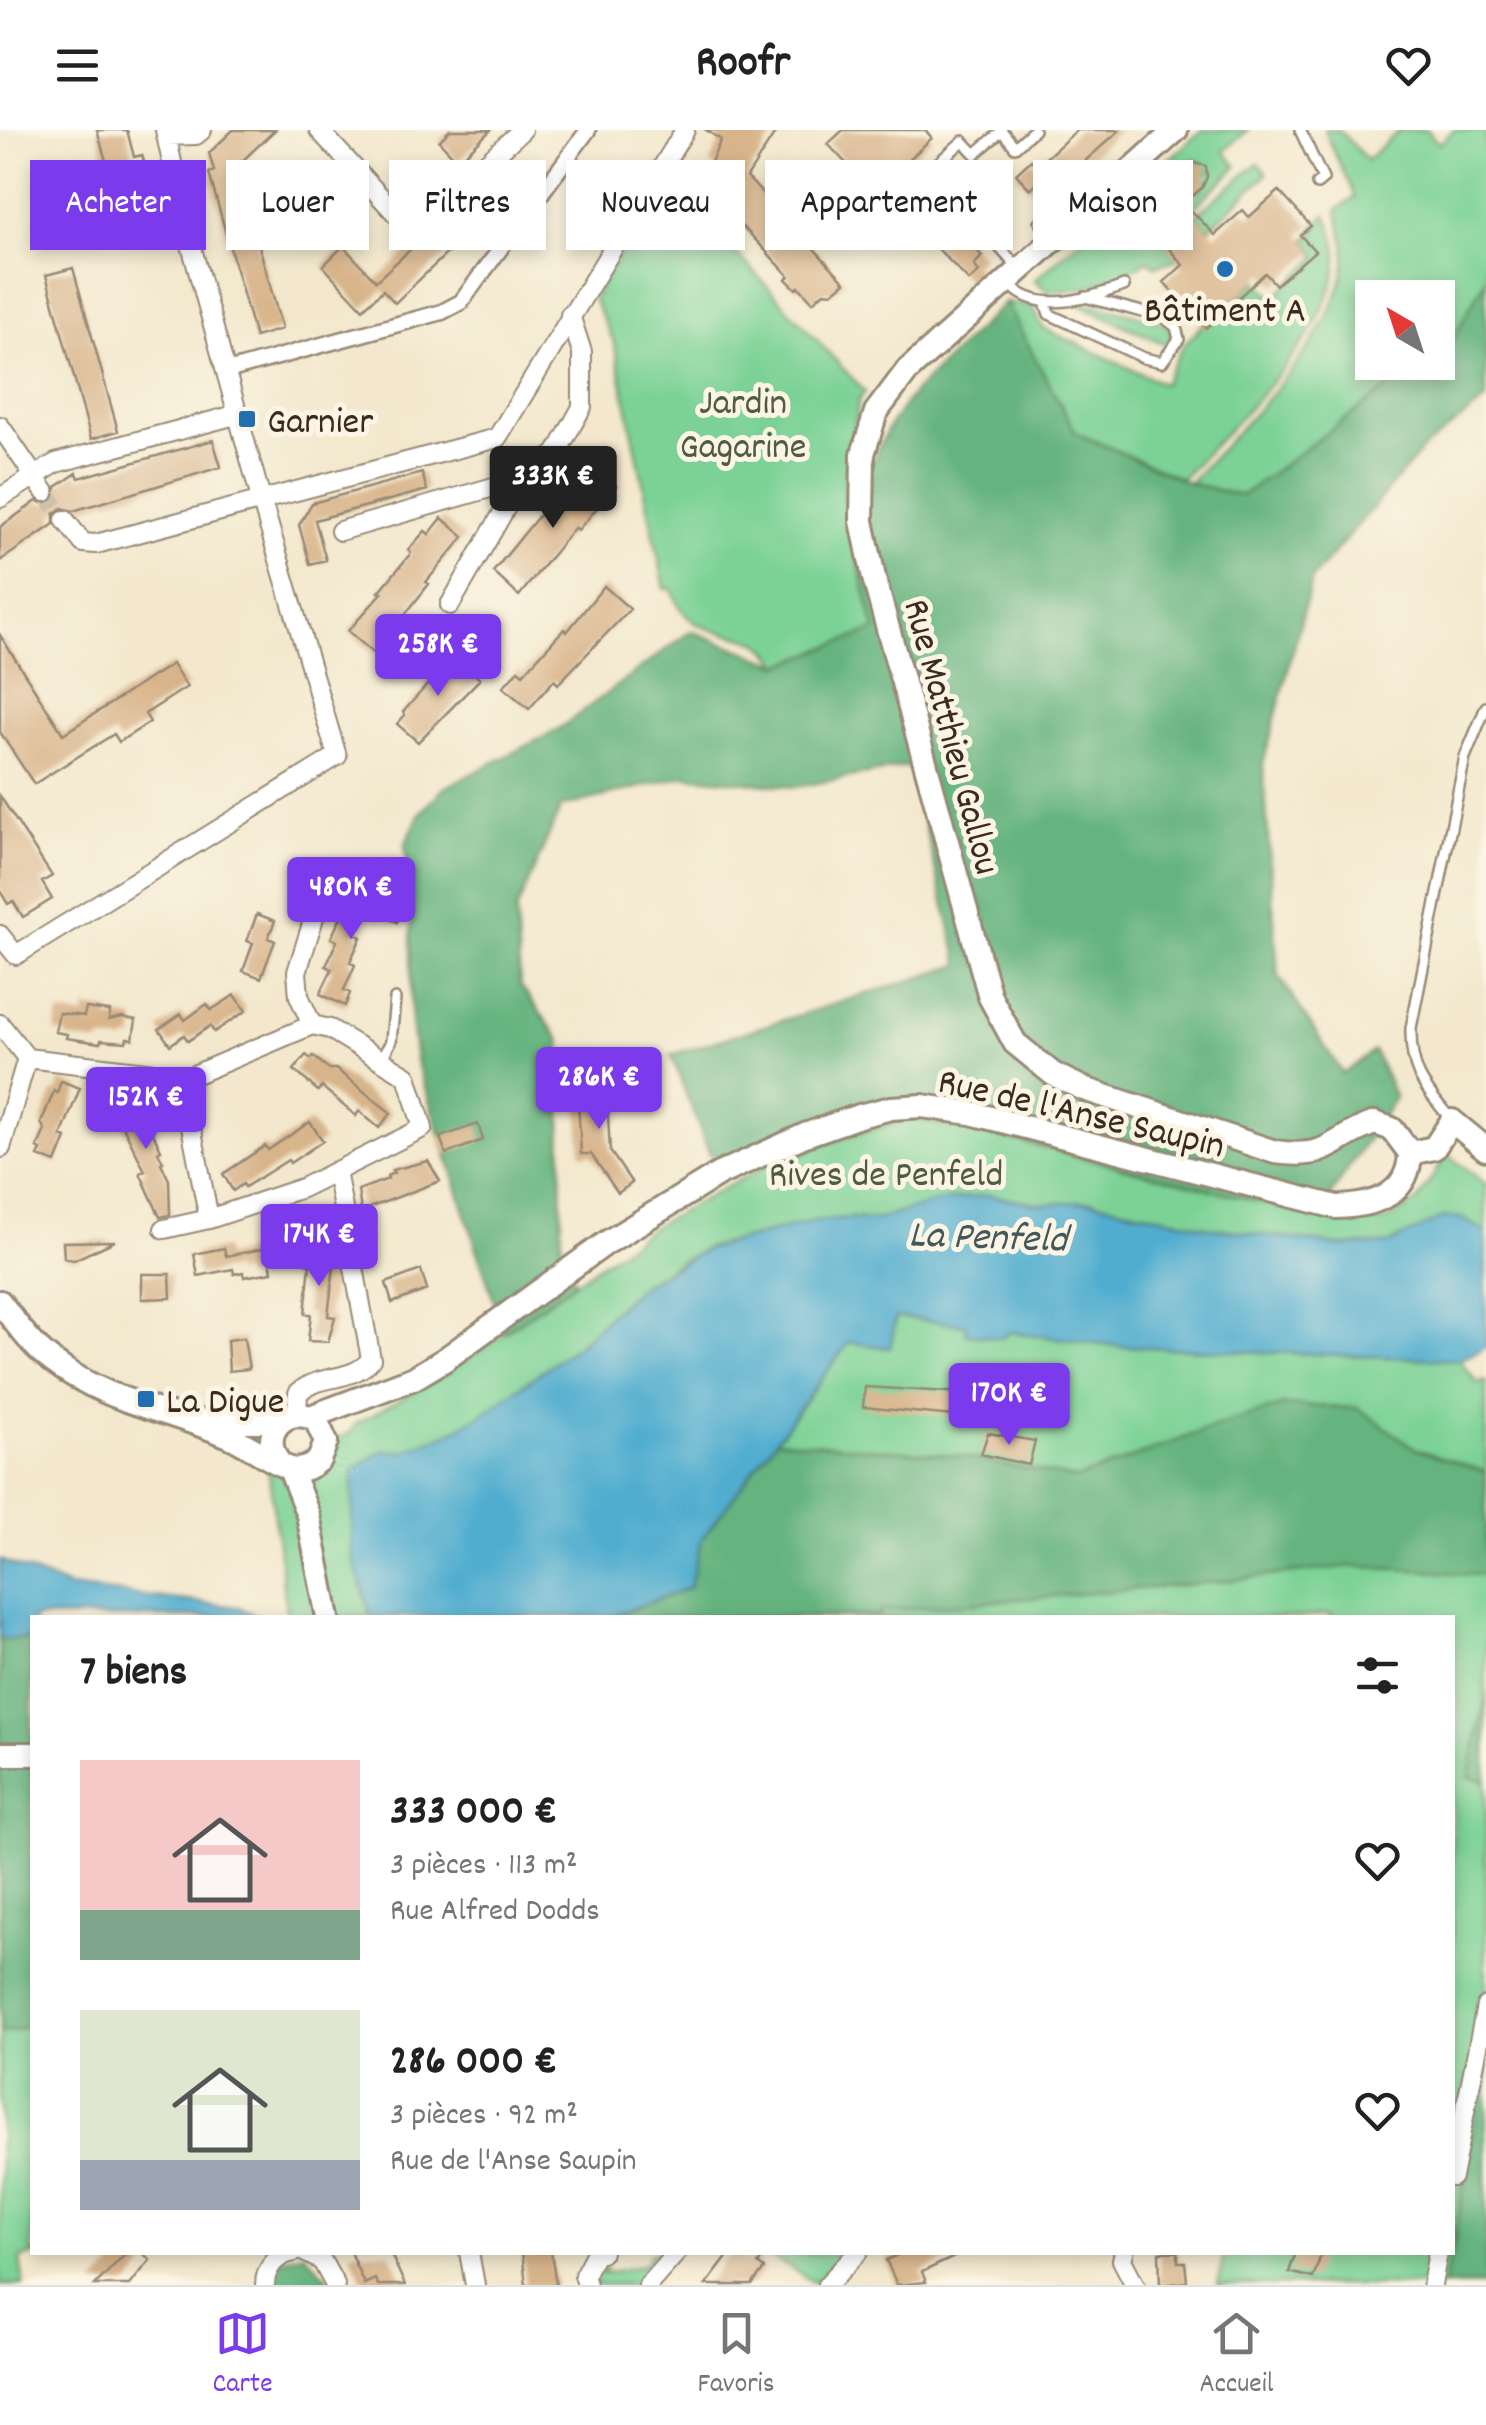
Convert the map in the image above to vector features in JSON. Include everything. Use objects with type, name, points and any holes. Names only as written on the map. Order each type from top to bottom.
[{"type":"street","points":[[0,935],[16,955],[337,756],[186,227],[166,133],[196,136],[202,130]]},
{"type":"street","points":[[319,130],[412,231],[522,130]]},
{"type":"street","points":[[227,370],[442,312],[461,302],[588,130]]},
{"type":"street","points":[[65,520],[82,542],[96,544],[497,438],[685,130]]},
{"type":"street","name":"Rue Matthieu Gallou","points":[[1176,130],[1047,230],[1013,275],[907,371],[876,412],[862,454],[860,496],[874,578],[990,997],[1015,1043],[1053,1074],[1084,1089],[1275,1152],[1299,1155],[1336,1146],[1368,1125],[1380,1123],[1392,1129],[1410,1153]]},
{"type":"street","points":[[340,531],[518,480],[556,454],[582,407],[582,352],[570,316]]},
{"type":"street","points":[[0,498],[40,484],[56,463],[239,414]]},
{"type":"street","points":[[0,426],[40,484]]},
{"type":"street","points":[[450,606],[518,480]]},
{"type":"street","points":[[312,1025],[300,996],[297,972],[322,892]]},
{"type":"street","points":[[0,1024],[27,1058],[172,1075],[182,1080],[312,1025],[330,1030],[407,1076],[423,1128],[302,1188],[209,1219],[164,1229]]},
{"type":"street","points":[[1,1148],[27,1058]]},
{"type":"street","points":[[182,1080],[209,1219]]},
{"type":"street","name":"Rue de l'Anse Saupin","points":[[193,1421],[296,1417],[414,1378],[606,1244],[719,1174],[805,1135],[875,1112],[922,1106],[970,1113],[1336,1207],[1357,1206],[1390,1196],[1407,1175],[1410,1153]]},
{"type":"street","points":[[1410,1153],[1434,1148],[1452,1121],[1486,1149]]},
{"type":"street","points":[[296,1417],[298,1393],[312,1381],[351,1374],[364,1368],[370,1359],[336,1171]]},
{"type":"street","name":"Rue de l'Anse Saupin","points":[[0,1302],[66,1381],[160,1414],[193,1421],[284,1465]]},
{"type":"street","name":"Rue de l'Anse Saupin","points":[[322,1451],[363,1398]]},
{"type":"street","points":[[315,1544],[322,1451],[320,1426],[296,1417],[274,1428],[270,1444],[308,1515],[327,1615]]},
{"type":"street","points":[[284,1465],[303,1470],[322,1451]]},
{"type":"street","points":[[0,1754],[30,1754]]},
{"type":"street","points":[[1455,2162],[1486,2006]]},
{"type":"street","points":[[265,2285],[265,2273],[273,2262],[288,2255]]},
{"type":"street","points":[[310,2255],[322,2261],[335,2285]]},
{"type":"street","points":[[469,2255],[474,2285]]},
{"type":"street","points":[[587,2285],[584,2275],[594,2255]]},
{"type":"street","points":[[648,2285],[674,2255]]},
{"type":"street","points":[[827,2285],[855,2255]]},
{"type":"street","points":[[1123,2255],[1135,2285]]},
{"type":"street","points":[[1432,2285],[1437,2255]]},
{"type":"lane","points":[[1034,130],[1016,147],[1001,130],[975,154],[963,141],[930,170],[1013,275],[1017,294],[1045,302],[1085,297],[1124,286]]},
{"type":"lane","points":[[1300,130],[1323,179],[1317,184]]},
{"type":"lane","points":[[1045,302],[1050,314],[1144,358],[1162,362],[1171,354],[1179,339],[1176,327],[1166,318],[1085,297]]},
{"type":"lane","points":[[1452,1121],[1418,1078],[1412,1061],[1410,1028],[1465,757],[1486,707]]},
{"type":"lane","points":[[381,1061],[391,1042],[395,999]]},
{"type":"green space","points":[[1202,130],[1248,130],[1224,151],[1237,167],[1193,208],[1193,194],[1202,189],[1208,172],[1198,161],[1169,160]]},
{"type":"green space","points":[[1324,130],[1339,130],[1367,160],[1400,130],[1427,130],[1439,144],[1454,130],[1486,130],[1486,278],[1455,335],[1455,280],[1355,280],[1355,380],[1399,380],[1241,496],[1189,483],[1280,384],[1321,329],[1344,271],[1344,240],[1337,210],[1355,197]]},
{"type":"green space","points":[[1258,163],[1267,174],[1209,229],[1196,215]]},
{"type":"green space","points":[[1326,215],[1337,260],[1326,302],[1311,330],[1270,384],[1181,479],[1076,433],[1005,302],[1033,306],[1043,328],[1163,384],[1183,346],[1203,324],[1206,327],[1257,281],[1273,298],[1316,259],[1307,242],[1285,257],[1316,231],[1314,228]]},
{"type":"green space","name":"Jardin Gagarine","points":[[622,250],[734,250],[865,392],[859,399],[845,503],[876,630],[780,665],[757,642],[706,628],[686,615],[672,589],[665,589],[614,342],[593,299]]},
{"type":"green space","points":[[1068,250],[1170,250],[1178,259],[1156,266],[1149,260],[1113,278],[1074,289],[1048,291],[1035,280]]},
{"type":"green space","points":[[1486,278],[1486,400],[1422,450],[1312,579],[1263,764],[1278,975],[1343,1074],[1374,1051],[1395,1098],[1317,1216],[916,1119],[854,1134],[763,1167],[710,1155],[671,1055],[960,965],[909,766],[796,787],[685,776],[561,807],[516,911],[520,985],[561,1041],[562,1252],[575,1282],[504,1332],[416,1060],[411,1023],[411,892],[405,845],[420,813],[444,788],[559,729],[691,631],[780,665],[875,630],[846,513],[890,425],[913,393],[1005,302],[1076,433],[1189,483],[1241,496],[1399,380],[1455,380],[1455,335]]},
{"type":"green space","points":[[1083,302],[1156,320],[1169,328],[1173,342],[1169,346],[1080,305]]},
{"type":"green space","name":"Rives de Penfeld","points":[[915,1119],[1317,1216],[1384,1222],[1417,1202],[1447,1154],[1486,1184],[1486,1232],[1461,1218],[1429,1224],[1389,1245],[1343,1246],[1214,1228],[1091,1201],[1042,1204],[989,1195],[941,1201],[875,1220],[815,1221],[707,1248],[639,1287],[578,1345],[480,1416],[404,1451],[383,1451],[353,1470],[352,1552],[370,1615],[287,1615],[268,1466],[350,1433],[356,1424],[451,1371],[651,1228],[763,1167],[854,1134]]},
{"type":"green space","points":[[896,1317],[967,1325],[966,1333],[1011,1332],[1118,1346],[1460,1360],[1477,1383],[1486,1381],[1486,2285],[1218,2285],[1224,2255],[1455,2255],[1455,1615],[614,1615],[701,1540],[850,1341],[890,1348]]},
{"type":"green space","points":[[1284,1405],[1358,1408],[1416,1449],[1486,1472],[1486,1575],[1352,1566],[1217,1582],[881,1611],[880,1615],[619,1615],[690,1587],[701,1540],[776,1440],[960,1456],[1077,1479],[1213,1427]]},
{"type":"green space","points":[[0,1639],[30,1639],[30,2255],[34,2255],[20,2259],[24,2285],[0,2285]]},
{"type":"green space","points":[[0,1639],[30,1639],[30,2023],[0,2033]]},
{"type":"green space","points":[[1486,1694],[1486,1781],[1469,1777]]},
{"type":"green space","points":[[1486,2054],[1486,2285],[1444,2285],[1450,2255],[1455,2255],[1455,2235]]},
{"type":"green space","points":[[306,2255],[335,2285],[265,2285],[273,2262]]},
{"type":"green space","points":[[649,2255],[665,2255],[639,2285],[595,2285],[593,2277],[603,2259],[610,2258],[603,2274],[646,2264]]},
{"type":"green space","points":[[768,2255],[843,2255],[815,2283]]},
{"type":"water","name":"La Penfeld","points":[[989,1195],[1042,1204],[1091,1201],[1214,1228],[1343,1246],[1389,1244],[1444,1217],[1461,1218],[1486,1232],[1486,1347],[1460,1360],[1118,1346],[1011,1332],[1002,1338],[966,1334],[966,1325],[896,1317],[890,1348],[849,1342],[701,1540],[690,1587],[616,1615],[370,1615],[352,1553],[353,1470],[383,1451],[404,1451],[480,1416],[578,1345],[639,1287],[707,1249],[815,1221],[875,1220],[941,1201]]},
{"type":"water","points":[[0,1560],[69,1587],[239,1607],[255,1615],[30,1615],[30,1639],[0,1639]]},
{"type":"building","points":[[97,130],[127,130],[134,157],[142,155],[143,160],[106,160]]},
{"type":"building","points":[[233,130],[275,130],[243,160],[226,160],[226,234],[209,173],[214,171],[209,153]]},
{"type":"building","points":[[450,130],[491,130],[459,160],[439,141]]},
{"type":"building","points":[[706,130],[777,130],[747,177],[765,196],[765,250],[815,250],[845,282],[832,293],[824,292],[813,302],[786,279],[789,276],[745,230],[745,160],[712,160],[721,140]]},
{"type":"building","points":[[843,130],[925,130],[932,138],[909,160],[843,160],[828,144]]},
{"type":"building","points":[[1077,130],[1120,130],[1086,160],[1044,160]]},
{"type":"building","points":[[1031,160],[1033,187],[1030,189],[1016,174]]},
{"type":"building","name":"Bâtiment A","points":[[1193,163],[1206,166],[1202,188],[1193,196]]},
{"type":"building","name":"Bâtiment A","points":[[1279,191],[1311,226],[1300,235],[1315,251],[1276,285],[1265,273],[1206,328],[1164,282],[1183,265],[1170,250],[1193,250],[1193,212],[1215,235],[1243,210],[1249,217]]},
{"type":"building","points":[[231,250],[260,250],[282,329],[255,337]]},
{"type":"building","points":[[339,250],[347,250],[376,281],[410,250],[450,250],[395,303],[383,290],[363,309],[323,266]]},
{"type":"building","points":[[939,250],[976,250],[982,256],[974,265],[979,272],[969,281]]},
{"type":"building","points":[[73,268],[118,431],[91,439],[46,275]]},
{"type":"building","points":[[213,440],[221,467],[73,511],[62,508],[54,514],[54,524],[0,561],[0,527],[37,501],[53,502],[56,487],[77,473],[79,478]]},
{"type":"building","points":[[595,467],[616,486],[578,530],[575,527],[519,596],[493,572],[541,513],[545,516],[577,479],[581,482]]},
{"type":"building","points":[[422,473],[427,490],[315,520],[326,560],[310,564],[299,525],[312,503]]},
{"type":"building","points":[[442,518],[464,537],[374,654],[348,631],[382,593],[379,592],[411,553],[408,550]]},
{"type":"building","points":[[604,586],[630,609],[558,684],[554,680],[529,709],[503,687],[518,670],[523,674],[564,629],[567,632]]},
{"type":"building","points":[[0,635],[63,734],[172,664],[187,687],[145,714],[150,722],[119,742],[114,734],[34,784],[0,732]]},
{"type":"building","points":[[453,656],[480,679],[418,742],[397,724]]},
{"type":"building","points":[[0,796],[52,876],[42,882],[52,899],[23,917],[13,901],[8,904],[0,891]]},
{"type":"building","points":[[355,887],[402,911],[397,922],[366,908],[355,934],[361,937],[350,962],[355,965],[344,990],[350,993],[345,1006],[320,994],[332,969],[326,966],[337,941],[331,938]]},
{"type":"building","points":[[257,914],[275,921],[268,938],[275,941],[261,978],[243,971],[253,943],[247,941]]},
{"type":"building","points":[[235,995],[246,1011],[214,1032],[210,1026],[188,1041],[184,1035],[170,1045],[159,1029],[181,1014],[185,1020],[207,1004],[211,1010]]},
{"type":"building","points":[[86,1008],[110,1011],[109,1020],[136,1020],[133,1039],[100,1043],[66,1038],[67,1034],[55,1032],[59,1013],[84,1016]]},
{"type":"building","points":[[306,1055],[336,1069],[391,1113],[379,1128],[359,1111],[356,1116],[322,1087],[318,1091],[294,1070]]},
{"type":"building","points":[[61,1081],[80,1088],[61,1136],[66,1138],[56,1163],[38,1156],[41,1150],[37,1148],[45,1130],[41,1123]]},
{"type":"building","points":[[606,1082],[610,1151],[632,1183],[618,1193],[591,1154],[581,1154],[577,1083]]},
{"type":"building","points":[[133,1090],[161,1150],[158,1152],[169,1180],[170,1215],[160,1217],[140,1173],[145,1171],[122,1124],[127,1121],[116,1099]]},
{"type":"building","points":[[310,1122],[323,1141],[290,1163],[288,1160],[233,1191],[223,1174]]},
{"type":"building","points":[[478,1124],[483,1140],[446,1154],[440,1137]]},
{"type":"building","points":[[428,1161],[440,1181],[361,1211],[358,1190],[388,1179],[394,1173],[392,1170]]},
{"type":"building","points":[[307,1237],[330,1240],[328,1265],[334,1266],[328,1316],[335,1317],[328,1342],[308,1341],[311,1314],[305,1314],[310,1264],[305,1263]]},
{"type":"building","points":[[115,1241],[74,1260],[64,1258],[63,1242]]},
{"type":"building","points":[[224,1248],[226,1256],[268,1248],[272,1272],[244,1277],[243,1272],[234,1274],[233,1269],[198,1276],[194,1254]]},
{"type":"building","points":[[421,1270],[427,1290],[392,1303],[386,1283]]},
{"type":"building","points":[[142,1274],[170,1274],[171,1298],[142,1299]]},
{"type":"building","points":[[244,1338],[249,1369],[229,1371],[227,1340]]},
{"type":"building","points":[[865,1387],[964,1393],[962,1417],[863,1407]]},
{"type":"building","points":[[988,1433],[1035,1441],[1029,1465],[981,1454]]},
{"type":"building","points":[[124,2255],[145,2255],[150,2260],[130,2285],[95,2285]]},
{"type":"building","points":[[351,2255],[391,2255],[405,2285],[378,2285],[375,2279],[364,2284]]},
{"type":"building","points":[[522,2255],[551,2255],[556,2285],[526,2285]]},
{"type":"building","points":[[729,2255],[765,2255],[758,2264],[764,2269],[752,2285],[706,2285]]},
{"type":"building","points":[[897,2255],[959,2255],[922,2272],[926,2282],[897,2285],[886,2260]]},
{"type":"building","points":[[1159,2255],[1178,2255],[1178,2262],[1185,2262],[1187,2282],[1160,2285]]},
{"type":"building","points":[[1295,2255],[1321,2255],[1313,2278],[1289,2272]]},
{"type":"tunnel","points":[[45,492],[65,520]]},
{"type":"place","name":"Bâtiment A","points":[[1225,269]]},
{"type":"place","name":"Garnier","points":[[247,419]]},
{"type":"place","name":"La Digue","points":[[146,1399]]}]
